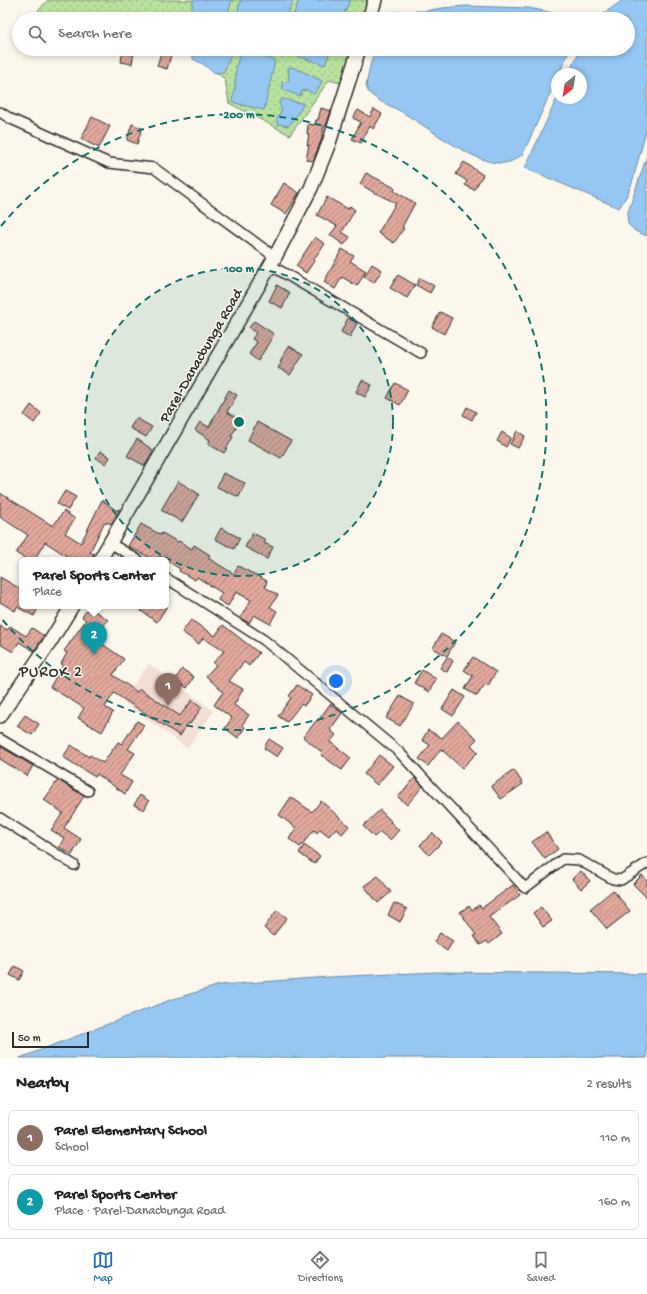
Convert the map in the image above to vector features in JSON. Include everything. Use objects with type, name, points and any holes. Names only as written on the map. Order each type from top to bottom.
[{"type":"main road","points":[[371,12],[375,1]]},
{"type":"main road","name":"Parel-Danacbunga Road","points":[[102,557],[273,261],[311,188],[329,143],[357,56]]},
{"type":"main road","points":[[0,716],[50,642],[70,609]]},
{"type":"street","points":[[0,112],[11,119],[109,163],[154,168],[273,261],[420,353]]},
{"type":"street","points":[[110,543],[133,557]]},
{"type":"street","points":[[169,580],[264,640],[399,752],[525,888],[563,859],[579,860],[614,879],[620,880],[647,863]]},
{"type":"street","points":[[0,739],[88,791]]},
{"type":"street","points":[[0,818],[74,865]]},
{"type":"shaded area","points":[[149,664],[214,711],[187,748],[122,701]]},
{"type":"green space","points":[[48,0],[375,0],[371,12],[37,12]]},
{"type":"green space","points":[[193,56],[357,56],[348,85],[329,80],[290,135],[229,103],[225,79]]},
{"type":"water","points":[[193,0],[232,0],[228,12],[192,12]]},
{"type":"water","points":[[241,0],[293,0],[289,12],[237,12]]},
{"type":"water","points":[[299,0],[350,0],[345,12],[295,12]]},
{"type":"water","points":[[623,0],[647,0],[647,127],[632,183],[619,208],[525,168],[554,104],[587,104],[587,68],[571,68],[577,56],[635,56],[635,12],[606,12]]},
{"type":"water","points":[[465,6],[529,8],[549,12],[391,12],[424,11]]},
{"type":"water","points":[[193,56],[230,56],[224,72],[216,73],[193,59]]},
{"type":"water","points":[[240,56],[262,56],[275,61],[264,110],[233,102],[232,99],[238,60]]},
{"type":"water","points":[[297,56],[328,56],[325,65]]},
{"type":"water","points":[[373,56],[567,56],[562,68],[551,68],[551,91],[523,154],[512,161],[505,163],[487,161],[450,143],[401,112],[380,101],[370,94],[366,86]]},
{"type":"water","points":[[292,67],[322,81],[314,94],[306,90],[302,91],[300,96],[283,90],[282,83],[283,81],[285,83],[289,80],[288,68]]},
{"type":"water","points":[[284,99],[304,104],[289,126],[277,124],[277,118],[281,110],[279,104],[281,100]]},
{"type":"water","points":[[647,156],[647,236],[635,231],[628,224],[627,215]]},
{"type":"water","points":[[436,972],[647,974],[647,1058],[20,1058],[170,1000],[220,985],[329,977]]},
{"type":"building","points":[[122,56],[133,56],[132,64],[121,62]]},
{"type":"building","points":[[160,56],[171,56],[167,69],[157,66]]},
{"type":"building","points":[[321,108],[331,111],[326,126],[324,126],[321,141],[313,161],[306,160],[309,145],[307,145],[309,134],[307,134],[308,124],[315,125]]},
{"type":"building","points":[[374,109],[382,114],[373,129],[370,126],[361,143],[352,139],[361,122],[353,118],[358,110],[370,117]]},
{"type":"building","points":[[92,117],[110,126],[99,148],[81,139]]},
{"type":"building","points":[[132,124],[142,128],[137,144],[127,140]]},
{"type":"building","points":[[464,162],[483,175],[474,190],[465,185],[467,181],[456,174]]},
{"type":"building","points":[[366,173],[395,188],[394,191],[415,203],[402,227],[404,228],[394,243],[378,233],[396,203],[360,184]]},
{"type":"building","points":[[284,183],[299,193],[286,214],[271,205]]},
{"type":"building","points":[[327,197],[348,209],[350,206],[355,210],[342,232],[350,237],[344,245],[330,235],[337,226],[317,215]]},
{"type":"building","points":[[315,237],[325,244],[313,260],[314,261],[306,273],[296,266]]},
{"type":"building","points":[[342,249],[354,256],[350,261],[366,271],[357,286],[342,277],[335,289],[324,282]]},
{"type":"building","points":[[372,264],[382,270],[374,283],[364,277]]},
{"type":"building","points":[[398,275],[415,285],[407,298],[390,288]]},
{"type":"building","points":[[420,278],[434,286],[430,293],[416,285]]},
{"type":"building","points":[[277,285],[290,293],[282,308],[269,301]]},
{"type":"building","points":[[440,312],[452,318],[444,334],[432,327]]},
{"type":"building","points":[[348,318],[357,323],[350,337],[341,332]]},
{"type":"building","points":[[254,321],[274,334],[258,361],[249,354],[257,342],[252,339],[256,333],[249,328]]},
{"type":"building","points":[[289,346],[303,354],[290,375],[278,368],[282,362],[280,361]]},
{"type":"building","points":[[362,380],[372,385],[365,397],[356,392]]},
{"type":"building","points":[[395,383],[408,390],[400,405],[387,398]]},
{"type":"building","points":[[229,390],[237,395],[227,412],[241,420],[231,436],[233,437],[224,453],[208,444],[210,440],[195,430],[200,422],[209,427]]},
{"type":"building","points":[[31,405],[41,413],[34,423],[24,415]]},
{"type":"building","points":[[467,407],[476,412],[472,420],[463,415]]},
{"type":"building","points":[[136,418],[152,427],[146,437],[130,428]]},
{"type":"building","points":[[257,422],[291,441],[281,458],[248,440]]},
{"type":"building","points":[[517,431],[525,436],[518,448],[510,444]]},
{"type":"building","points":[[502,432],[511,438],[506,447],[497,441]]},
{"type":"building","points":[[137,439],[153,450],[145,466],[127,456]]},
{"type":"building","points":[[100,451],[110,457],[106,464],[96,458]]},
{"type":"building","points":[[223,473],[245,483],[239,497],[217,487]]},
{"type":"building","points":[[178,481],[199,494],[182,522],[161,510]]},
{"type":"building","points":[[65,491],[76,497],[68,510],[57,504]]},
{"type":"building","points":[[0,493],[53,526],[64,511],[75,519],[65,533],[81,543],[102,500],[117,511],[118,509],[120,510],[111,524],[107,522],[106,524],[104,523],[90,552],[94,554],[92,557],[68,557],[45,542],[36,557],[22,557],[16,553],[28,535],[0,517]]},
{"type":"building","points":[[141,524],[161,535],[162,533],[178,542],[179,541],[192,549],[194,545],[210,555],[208,558],[234,574],[238,566],[267,581],[265,587],[278,595],[270,607],[277,611],[270,624],[254,615],[249,623],[240,618],[251,600],[236,592],[228,606],[218,600],[222,593],[197,577],[195,580],[179,571],[180,569],[169,562],[169,557],[148,557],[128,546]]},
{"type":"building","points":[[221,528],[240,538],[234,549],[215,539]]},
{"type":"building","points":[[253,533],[266,540],[264,543],[273,547],[267,559],[245,547]]},
{"type":"building","points":[[0,577],[19,588],[19,608],[17,607],[15,611],[0,602]]},
{"type":"building","points":[[21,609],[38,609],[34,616]]},
{"type":"building","points":[[88,609],[92,609],[108,620],[95,639],[124,659],[113,675],[137,692],[140,689],[180,716],[192,700],[202,707],[190,724],[188,723],[180,736],[114,693],[105,707],[113,712],[102,732],[78,718],[84,708],[50,687],[63,665],[61,664],[67,653],[64,651],[86,620],[82,617]]},
{"type":"building","points":[[142,609],[165,609],[157,622],[141,611]]},
{"type":"building","points":[[191,620],[215,636],[223,625],[259,653],[249,666],[244,662],[229,681],[243,689],[234,705],[249,715],[242,725],[245,727],[238,738],[225,728],[232,718],[214,705],[223,692],[206,676],[216,665],[213,663],[224,651],[203,638],[199,644],[182,632]]},
{"type":"building","points":[[0,626],[8,630],[10,626],[26,636],[32,628],[44,636],[34,651],[19,642],[13,652],[0,644]]},
{"type":"building","points":[[441,634],[455,642],[447,656],[433,648]]},
{"type":"building","points":[[447,657],[453,661],[447,672],[440,668]]},
{"type":"building","points":[[473,657],[496,672],[488,686],[485,684],[477,696],[465,689],[473,676],[464,670]]},
{"type":"building","points":[[182,669],[194,677],[187,688],[175,680]]},
{"type":"building","points":[[422,670],[436,679],[429,692],[414,683]]},
{"type":"building","points":[[297,685],[312,695],[304,706],[301,704],[287,722],[278,716],[291,698],[289,696]]},
{"type":"building","points":[[454,690],[465,697],[453,716],[442,709]]},
{"type":"building","points":[[400,696],[414,704],[400,726],[386,718]]},
{"type":"building","points":[[330,704],[342,713],[330,730],[336,735],[330,742],[351,758],[342,770],[321,755],[323,753],[303,737],[317,720],[318,721]]},
{"type":"building","points":[[25,715],[39,724],[32,735],[17,726]]},
{"type":"building","points":[[137,721],[144,725],[128,749],[135,753],[120,775],[132,782],[125,794],[97,774],[95,777],[63,757],[71,745],[89,757],[90,755],[103,763],[118,742],[122,744]]},
{"type":"building","points":[[458,721],[477,739],[471,745],[478,752],[462,768],[441,749],[428,766],[419,759],[430,745],[422,740],[428,730],[442,738]]},
{"type":"building","points":[[269,739],[283,748],[277,757],[264,748]]},
{"type":"building","points":[[0,746],[33,766],[27,776],[0,759]]},
{"type":"building","points":[[379,755],[393,766],[377,785],[364,774]]},
{"type":"building","points":[[514,770],[523,784],[501,799],[491,786]]},
{"type":"building","points":[[415,778],[423,786],[407,805],[398,797]]},
{"type":"building","points":[[58,780],[84,796],[64,828],[81,839],[72,855],[59,847],[64,838],[51,830],[63,813],[44,800]]},
{"type":"building","points":[[140,795],[149,801],[144,810],[134,805]]},
{"type":"building","points":[[291,797],[312,812],[321,801],[349,826],[342,834],[336,828],[329,836],[320,829],[317,833],[314,830],[300,847],[289,839],[296,828],[279,815]]},
{"type":"building","points":[[380,810],[399,830],[390,840],[380,832],[374,837],[363,826]]},
{"type":"building","points":[[546,832],[558,849],[545,859],[532,842]]},
{"type":"building","points":[[433,833],[442,842],[429,855],[420,845]]},
{"type":"building","points":[[304,845],[320,856],[314,864],[299,853]]},
{"type":"building","points":[[581,871],[590,881],[581,889],[572,879]]},
{"type":"building","points":[[642,875],[647,881],[647,898],[633,884]]},
{"type":"building","points":[[378,876],[391,892],[378,903],[364,886]]},
{"type":"building","points":[[513,885],[520,895],[489,917],[502,934],[489,944],[487,941],[480,945],[474,936],[476,935],[460,912],[469,906],[472,910],[479,905],[482,908]]},
{"type":"building","points":[[613,890],[630,911],[607,929],[590,909]]},
{"type":"building","points":[[394,903],[407,909],[400,922],[388,915]]},
{"type":"building","points":[[541,907],[552,921],[543,927],[533,913]]},
{"type":"building","points":[[277,910],[287,918],[273,936],[264,928]]},
{"type":"building","points":[[440,933],[453,941],[447,951],[434,942]]},
{"type":"building","points":[[15,966],[24,971],[19,980],[10,975]]},
{"type":"place","name":"Parel Sports Center","points":[[94,655]]},
{"type":"place","name":"Parel Elementary School","points":[[168,706]]},
{"type":"district","name":"PUROK 2","points":[[51,670]]}]
